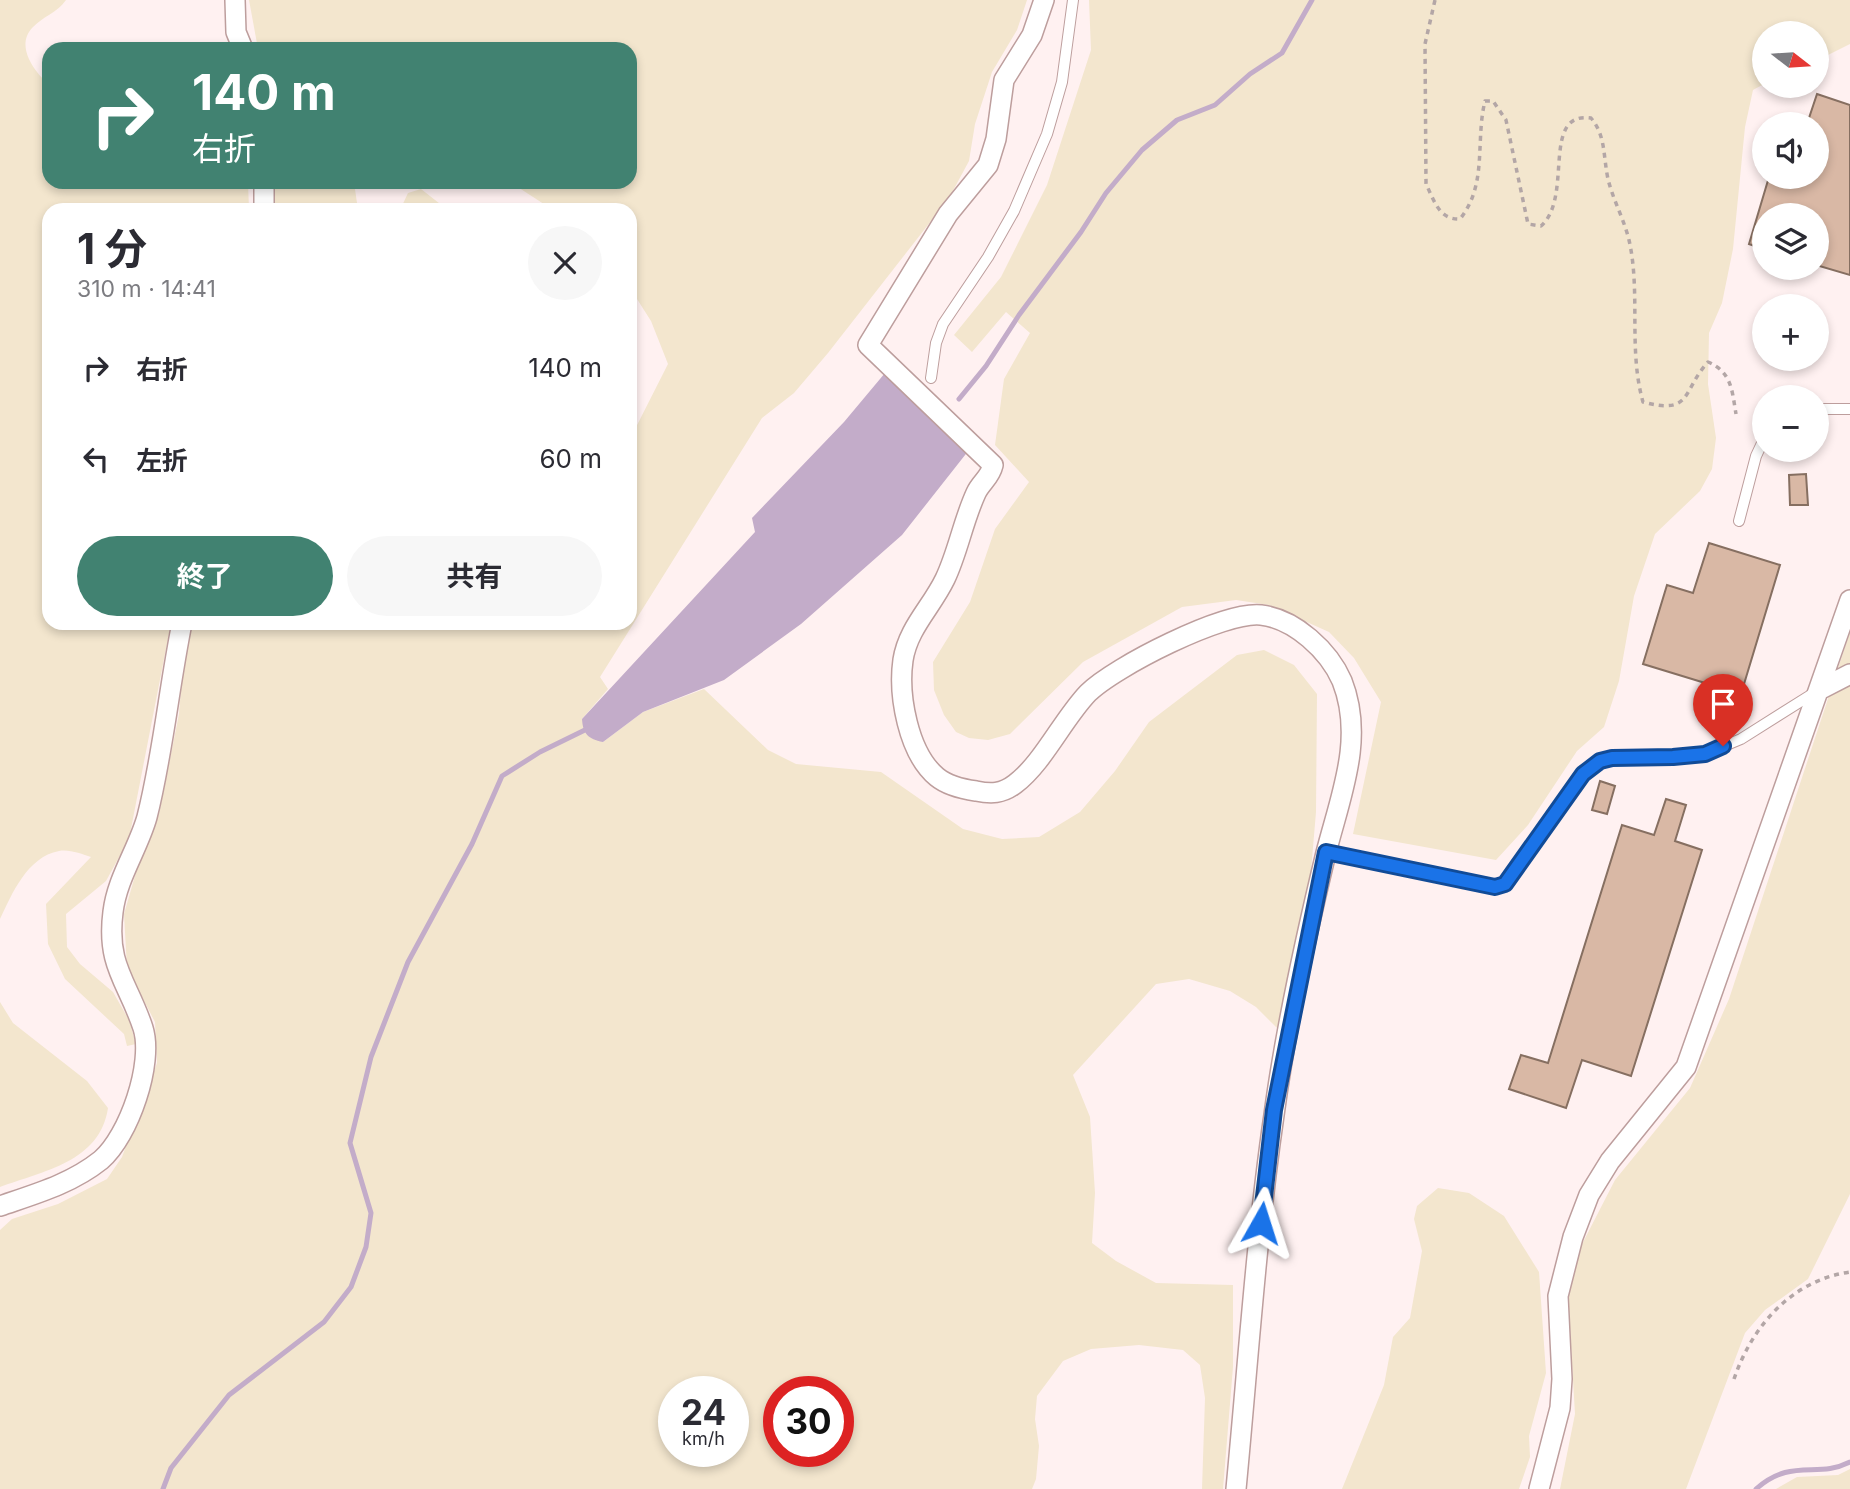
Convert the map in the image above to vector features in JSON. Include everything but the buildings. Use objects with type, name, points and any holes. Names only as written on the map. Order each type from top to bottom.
[{"type":"street","points":[[235,0],[236,32],[240,42]]},
{"type":"street","points":[[1044,0],[1032,35],[1004,80],[996,139],[988,165],[948,215],[868,345],[993,465],[991,474],[978,489],[943,583],[911,631],[901,673],[912,738],[937,777],[956,787],[1000,793],[1017,783],[1074,709],[1105,679],[1176,641],[1224,621],[1263,615],[1297,629],[1323,651],[1342,681],[1352,728],[1350,756],[1326,852],[1274,1110],[1236,1489]]},
{"type":"street","points":[[1539,1489],[1560,1408],[1562,1379],[1558,1296],[1573,1237],[1589,1195],[1610,1161],[1686,1067],[1821,689],[1850,600]]},
{"type":"street","points":[[0,1206],[67,1182],[103,1158],[122,1129],[142,1081],[146,1051],[143,1028],[113,960],[113,911],[119,885],[146,819],[181,630]]},
{"type":"street","points":[[1821,689],[1850,674]]},
{"type":"lane","points":[[932,378],[936,343],[943,324],[988,257],[1014,211],[1047,134],[1062,82],[1073,0]]},
{"type":"lane","points":[[1829,409],[1850,409]]},
{"type":"lane","points":[[1739,520],[1754,462]]},
{"type":"lane","points":[[1326,852],[1495,887],[1505,884],[1583,774],[1600,761],[1705,754],[1741,739],[1821,689]]},
{"type":"path","points":[[1436,0],[1425,44],[1426,184],[1436,205],[1445,217],[1460,219],[1464,214],[1474,193],[1482,157],[1480,120],[1485,101],[1493,101],[1506,120],[1528,224],[1541,226],[1549,219],[1556,200],[1560,175],[1560,136],[1568,121],[1579,116],[1591,118],[1601,130],[1608,180],[1629,241],[1634,297],[1635,374],[1643,402],[1662,407],[1685,400],[1694,378],[1708,362],[1723,368],[1731,382],[1736,414]]},
{"type":"path","points":[[1734,1379],[1752,1338],[1767,1318],[1826,1275],[1850,1272]]},
{"type":"shaded area","points":[[0,0],[66,0],[27,35],[26,51],[42,77],[42,189],[248,189],[249,203],[42,203],[42,630],[170,630],[129,839],[106,881],[66,914],[67,947],[80,964],[113,992],[129,1020],[136,1044],[127,1046],[124,1034],[65,979],[48,944],[46,904],[91,857],[59,851],[38,861],[22,878],[0,919]]},
{"type":"shaded area","points":[[249,0],[1027,0],[1017,30],[992,72],[975,124],[969,161],[949,198],[794,393],[762,418],[637,618],[637,425],[668,364],[651,321],[637,299],[637,203],[542,203],[521,189],[637,189],[637,42],[257,42]]},
{"type":"shaded area","points":[[1089,0],[1850,0],[1850,44],[1829,54],[1829,21],[1752,21],[1752,95],[1745,127],[1733,249],[1722,303],[1709,333],[1708,384],[1716,438],[1712,469],[1700,491],[1655,534],[1634,596],[1619,681],[1604,727],[1577,751],[1528,825],[1496,860],[1353,834],[1381,702],[1354,658],[1329,632],[1269,605],[1236,600],[1182,607],[1083,662],[1010,734],[988,740],[969,738],[956,732],[944,715],[934,690],[933,662],[970,602],[995,529],[1029,482],[995,445],[1004,379],[1030,333],[1006,312],[972,352],[954,335],[1001,277],[1047,185],[1091,50]]},
{"type":"shaded area","points":[[272,189],[355,189],[357,203],[272,203]]},
{"type":"shaded area","points":[[421,189],[439,203],[403,203],[408,193]]},
{"type":"shaded area","points":[[885,373],[969,450],[902,535],[801,624],[724,680],[643,712],[603,742],[590,737],[585,732],[582,719],[755,532],[752,518],[844,422]]},
{"type":"shaded area","points":[[189,630],[629,630],[600,677],[608,689],[582,719],[603,742],[643,712],[704,689],[768,750],[796,764],[881,772],[963,829],[1002,839],[1039,837],[1080,812],[1115,771],[1149,722],[1237,655],[1264,650],[1294,665],[1317,694],[1316,812],[1311,871],[1278,1029],[1256,1007],[1230,991],[1189,979],[1156,984],[1073,1075],[1090,1117],[1095,1193],[1092,1243],[1116,1261],[1156,1283],[1233,1285],[1233,1367],[1223,1489],[1202,1489],[1205,1398],[1200,1365],[1183,1350],[1139,1345],[1091,1349],[1063,1361],[1037,1396],[1035,1419],[1039,1446],[1036,1479],[1032,1489],[0,1489],[0,1230],[12,1219],[58,1204],[107,1179],[122,1157],[157,1063],[155,1022],[127,968],[124,914],[143,848],[159,814],[179,714],[184,649]]},
{"type":"shaded area","points":[[1850,632],[1850,1194],[1808,1279],[1765,1310],[1745,1333],[1686,1489],[1560,1489],[1575,1414],[1568,1295],[1579,1250],[1615,1180],[1690,1088],[1729,999]]},
{"type":"shaded area","points":[[0,1002],[13,1023],[87,1081],[108,1108],[103,1126],[94,1141],[82,1153],[51,1169],[0,1187]]},
{"type":"shaded area","points":[[1438,1188],[1469,1193],[1504,1216],[1539,1272],[1546,1373],[1529,1436],[1530,1457],[1519,1489],[1342,1489],[1384,1385],[1393,1337],[1410,1318],[1422,1251],[1414,1219],[1417,1206]]},
{"type":"shaded area","points":[[1850,1469],[1850,1489],[1776,1489],[1797,1477],[1838,1475]]},
{"type":"waterway","points":[[959,399],[986,366],[1106,193],[1142,150],[1177,120],[1215,105],[1250,74],[1282,53],[1312,0]]},
{"type":"waterway","points":[[163,1489],[171,1468],[229,1395],[324,1322],[351,1287],[366,1247],[371,1213],[350,1143],[371,1057],[408,962],[472,844],[502,776],[540,752],[589,728]]},
{"type":"waterway","points":[[1756,1489],[1781,1474],[1838,1467],[1850,1462]]},
{"type":"route","points":[[1261,1223],[1274,1110],[1326,852],[1495,887],[1505,884],[1583,774],[1600,761],[1612,758],[1705,754],[1723,746]]}]
